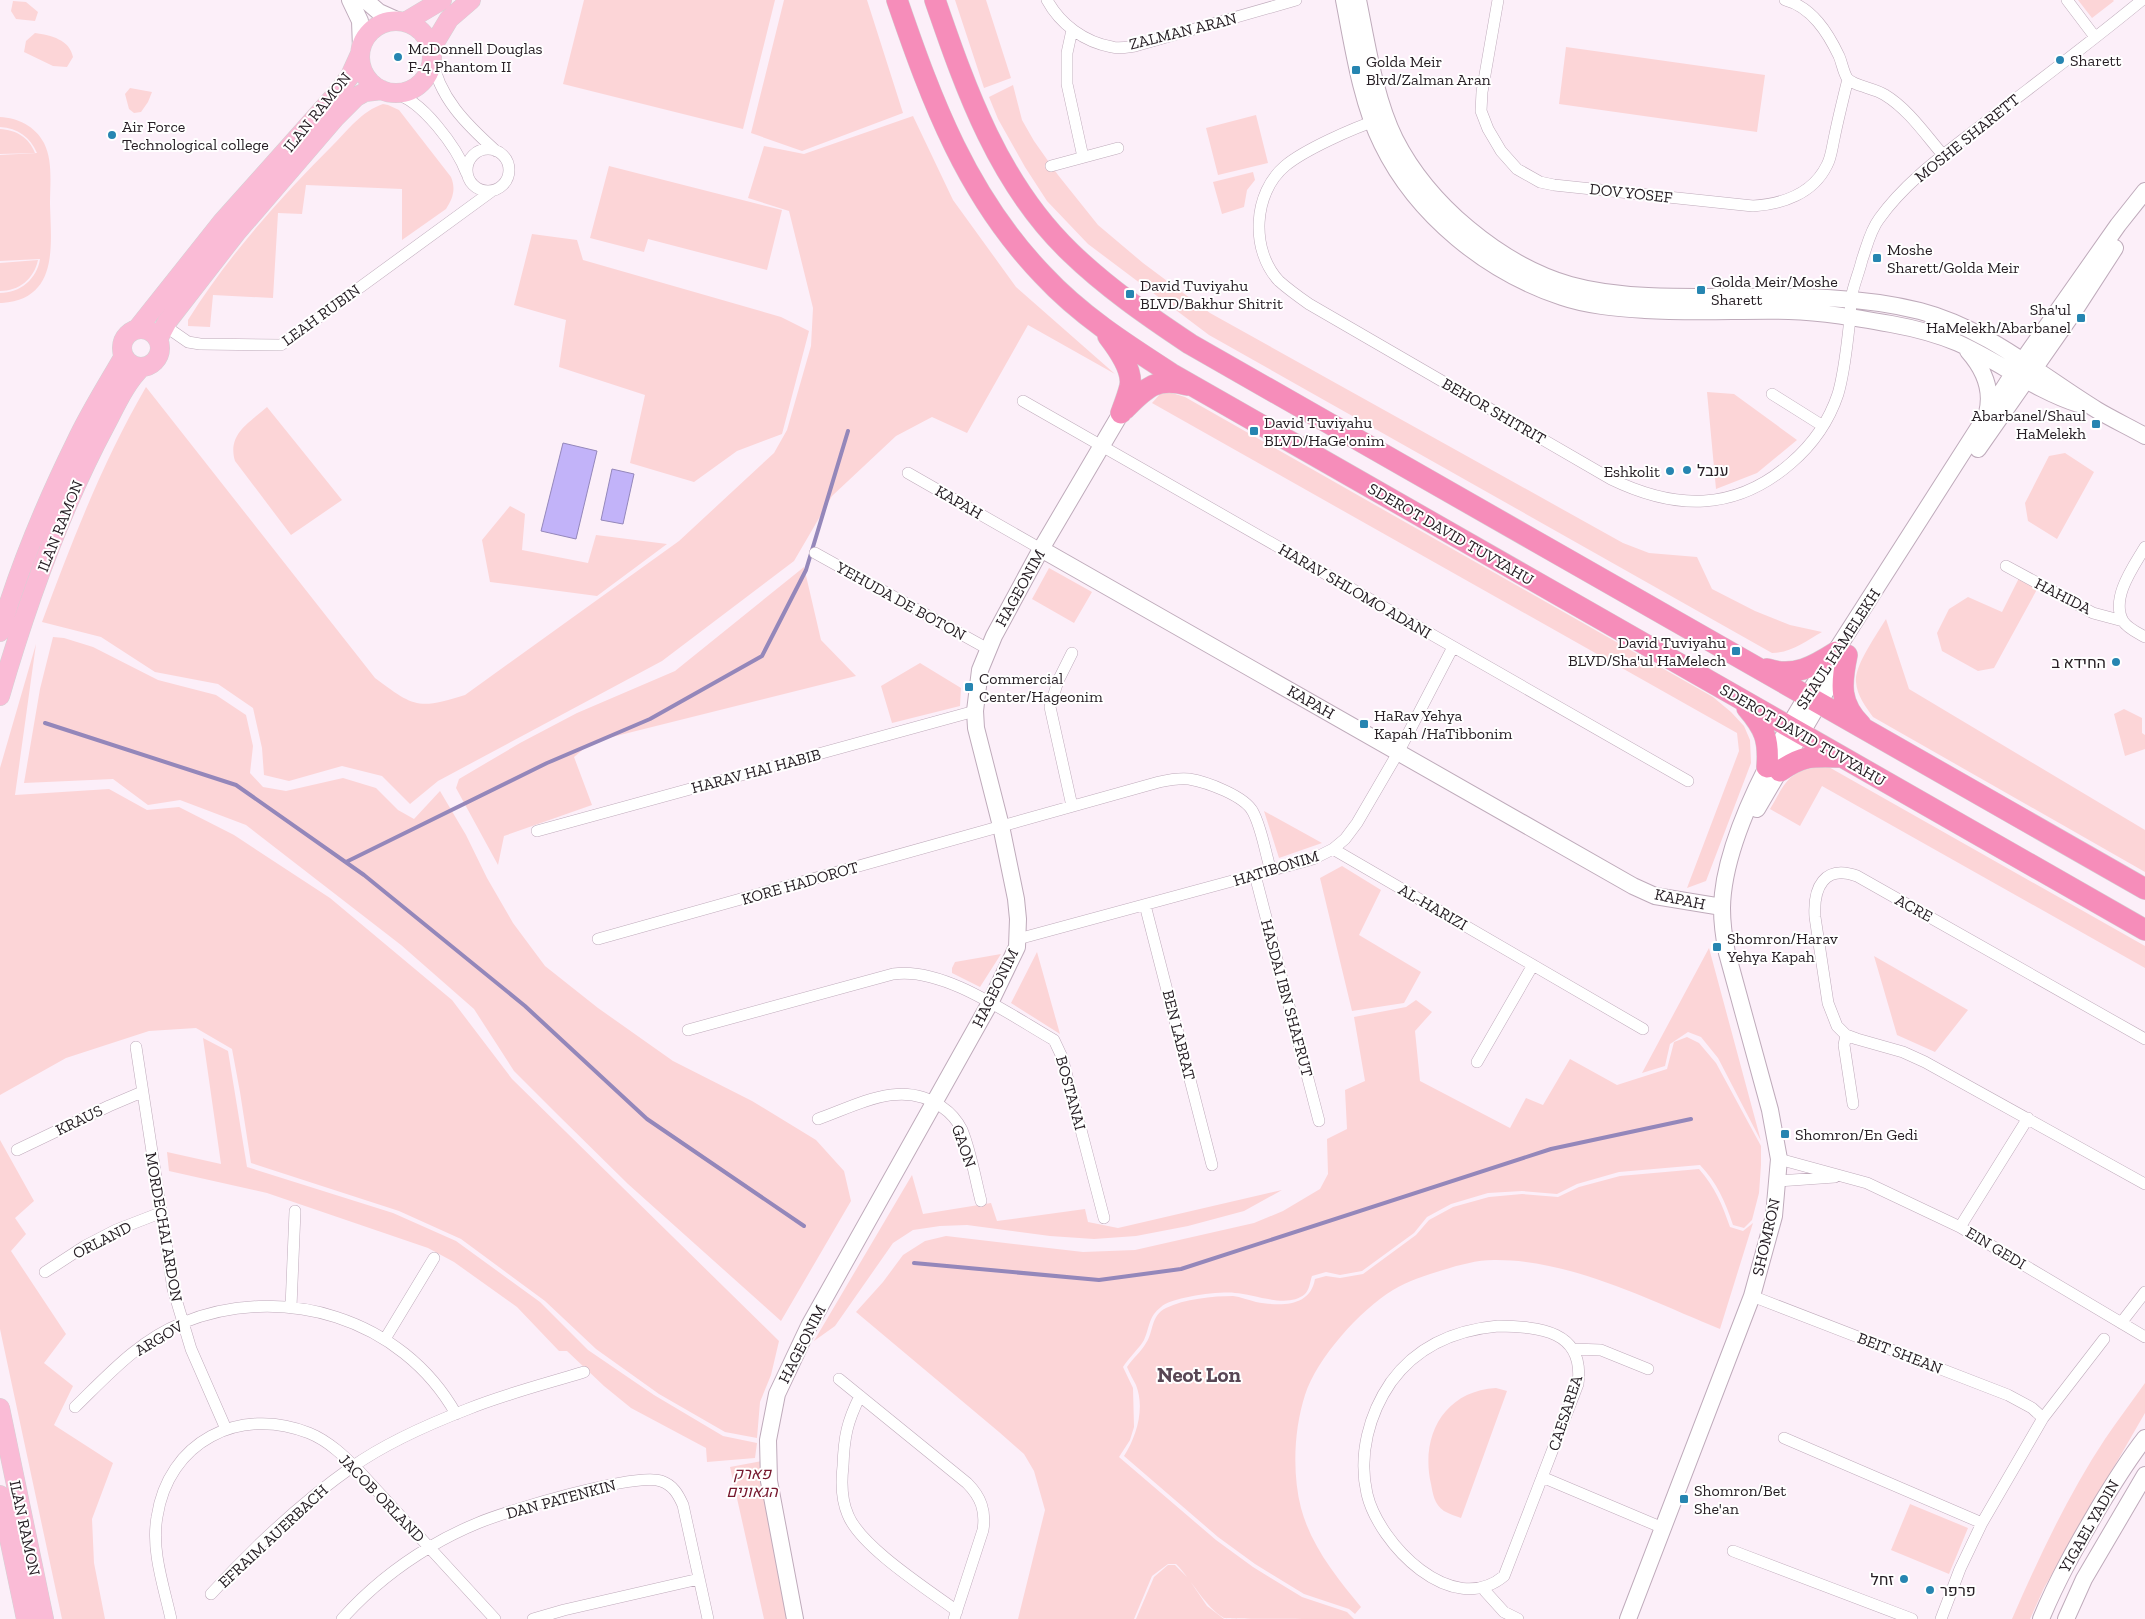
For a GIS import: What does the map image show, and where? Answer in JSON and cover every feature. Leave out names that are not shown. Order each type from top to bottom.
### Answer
[{"type":"highway","name":"SDEROT DAVID TUVYAHU","points":[[897,0],[943,126],[983,200],[1009,236],[1043,276],[1101,326],[1194,387],[2145,930]]},
{"type":"highway","points":[[935,0],[976,111],[1013,181],[1037,215],[1068,251],[1101,280],[1154,320],[1190,344],[2145,889]]},
{"type":"highway","points":[[1101,326],[1121,355],[1129,373],[1130,385],[1121,413]]},
{"type":"highway","points":[[1121,413],[1145,390],[1155,384],[1176,382],[1194,387]]},
{"type":"highway","points":[[1746,662],[1775,672],[1789,674],[1842,653],[1844,695],[1850,714],[1864,729]]},
{"type":"highway","points":[[1739,698],[1764,731],[1773,769],[1806,757],[1842,757]]},
{"type":"main road","points":[[442,0],[402,21],[383,23],[373,29],[366,38],[361,51],[361,65],[365,75],[372,84],[388,91],[409,90],[423,82],[429,73],[432,53],[449,19],[471,0]]},
{"type":"main road","points":[[402,21],[420,30],[427,38],[432,53]]},
{"type":"main road","name":"ILAN RAMON","points":[[137,329],[222,222],[339,91],[350,76],[361,51]]},
{"type":"main road","name":"ILAN RAMON","points":[[162,332],[236,233],[335,118],[356,97],[365,92],[388,91]]},
{"type":"main road","points":[[137,329],[162,332],[160,352],[154,362],[142,367],[131,364],[124,356],[124,339],[132,331],[137,329]]},
{"type":"main road","name":"ILAN RAMON","points":[[0,632],[12,594],[57,484],[76,442],[124,356]]},
{"type":"main road","name":"ILAN RAMON","points":[[0,696],[32,595],[73,492],[92,450],[133,377],[142,367]]},
{"type":"main road","name":"ILAN RAMON","points":[[0,1408],[44,1619]]},
{"type":"main road","name":"ILAN RAMON","points":[[0,1495],[26,1619]]},
{"type":"street","points":[[350,0],[360,21],[361,51]]},
{"type":"street","points":[[365,0],[379,12],[402,21]]},
{"type":"street","name":"ZALMAN ARAN","points":[[1047,0],[1052,9],[1072,30],[1091,41],[1113,48],[1135,46],[1296,0]]},
{"type":"street","points":[[1344,0],[1363,87],[1380,119],[1394,137],[1405,157],[1445,208],[1470,231],[1494,248],[1542,274],[1590,290],[1647,296],[1851,299],[1918,311],[1953,322],[2024,371]]},
{"type":"street","points":[[1358,0],[1376,83],[1381,143],[1393,164],[1412,192],[1434,218],[1461,242],[1482,257],[1536,287],[1563,298],[1588,304],[1646,310],[1791,311],[1850,317],[1936,335],[2024,371],[2145,436]]},
{"type":"street","name":"DOV YOSEF","points":[[1498,0],[1482,92],[1481,111],[1488,129],[1501,151],[1517,169],[1540,182],[1753,206],[1772,205],[1789,200],[1819,178],[1828,164],[1848,79]]},
{"type":"street","points":[[1786,0],[1794,2],[1803,8],[1821,24],[1839,57],[1848,79],[1885,95],[1909,115],[1943,155]]},
{"type":"street","points":[[2067,0],[2095,37]]},
{"type":"street","name":"MOSHE SHARETT","points":[[1850,317],[1851,299],[1870,234],[1878,220],[1901,192],[1943,155],[2142,0]]},
{"type":"street","points":[[1072,30],[1067,53],[1067,84],[1083,157]]},
{"type":"street","points":[[388,91],[404,96],[421,110],[454,149],[472,184],[480,189],[492,190],[504,184],[509,172],[506,160],[470,126],[448,99],[438,80],[432,53]]},
{"type":"street","name":"BEHOR SHITRIT","points":[[1380,119],[1300,155],[1283,167],[1270,183],[1263,199],[1259,232],[1262,251],[1278,280],[1309,304],[1611,479],[1666,499],[1699,502],[1720,500],[1739,495],[1774,477],[1805,451],[1823,426],[1837,395],[1850,317]]},
{"type":"street","points":[[1051,166],[1118,148]]},
{"type":"street","points":[[468,176],[468,165],[474,154],[483,150],[496,151]]},
{"type":"street","name":"LEAH RUBIN","points":[[459,213],[469,196],[468,176]]},
{"type":"street","name":"LEAH RUBIN","points":[[162,332],[188,342],[200,344],[282,346],[492,190]]},
{"type":"street","name":"SHAUL HAMELEKH","points":[[1842,653],[1962,472],[2024,371],[2118,225],[2145,191]]},
{"type":"street","name":"SHAUL HAMELEKH","points":[[1736,840],[1795,731],[1987,415],[2024,371],[2145,206]]},
{"type":"street","points":[[1963,345],[1982,370],[1989,394],[1987,415]]},
{"type":"street","points":[[1772,394],[1823,426]]},
{"type":"street","name":"HARAV SHLOMO ADANI","points":[[1023,401],[1688,781]]},
{"type":"street","name":"HAGEONIM","points":[[795,1619],[769,1481],[768,1440],[777,1394],[809,1326],[990,1003],[1010,963],[1018,939],[1016,899],[1001,826],[978,745],[975,710],[980,670],[988,649],[1041,549],[1121,413]]},
{"type":"street","name":"KAPAH","points":[[908,473],[1633,886],[1655,896],[1722,907]]},
{"type":"street","points":[[2123,621],[2119,608],[2121,595],[2145,547]]},
{"type":"street","name":"YEHUDA DE BOTON","points":[[815,554],[988,649]]},
{"type":"street","name":"HAHIDA","points":[[2006,566],[2093,613],[2123,621],[2132,630],[2145,637]]},
{"type":"street","name":"HATIBONIM","points":[[1018,939],[1313,859],[1333,849],[1345,839],[1357,823],[1399,751],[1453,647]]},
{"type":"street","points":[[1072,653],[1058,681],[1050,708],[1072,806]]},
{"type":"street","name":"HARAV HAI HABIB","points":[[537,831],[975,710]]},
{"type":"street","name":"KORE HADOROT","points":[[598,939],[1159,782],[1188,779],[1206,783],[1247,803],[1254,813],[1271,871]]},
{"type":"street","name":"SHOMRON","points":[[1628,1619],[1752,1296],[1774,1216],[1779,1159],[1770,1110],[1727,954],[1722,907],[1728,867],[1736,840]]},
{"type":"street","name":"AL-HARIZI","points":[[1333,849],[1643,1029]]},
{"type":"street","name":"ACRE","points":[[1846,1034],[1837,1026],[1828,1003],[1814,905],[1820,884],[1826,877],[1836,873],[1848,872],[2145,1039]]},
{"type":"street","name":"HASDAI IBN SHAFRUT","points":[[1255,875],[1319,1120]]},
{"type":"street","name":"BEN LABRAT","points":[[1145,905],[1212,1165]]},
{"type":"street","points":[[1477,1062],[1533,965]]},
{"type":"street","points":[[688,1030],[906,972],[935,977],[990,1003]]},
{"type":"street","name":"BOSTANAI","points":[[990,1003],[1054,1040],[1058,1045],[1104,1218]]},
{"type":"street","points":[[1853,1104],[1844,1045],[1846,1034],[1903,1052],[1925,1062],[2145,1184]]},
{"type":"street","name":"MORDECHAI ARDON","points":[[136,1047],[173,1289],[182,1322],[204,1380],[226,1429]]},
{"type":"street","name":"KRAUS","points":[[17,1150],[142,1092]]},
{"type":"street","name":"GAON","points":[[818,1119],[888,1094],[912,1093],[934,1102],[952,1114],[962,1131],[981,1201]]},
{"type":"street","points":[[1960,1227],[2028,1118]]},
{"type":"street","name":"EIN GEDI","points":[[1779,1159],[1867,1183],[1960,1227],[2144,1337]]},
{"type":"street","name":"EIN GEDI","points":[[1778,1181],[1844,1176]]},
{"type":"street","points":[[291,1306],[295,1211]]},
{"type":"street","name":"ORLAND","points":[[45,1272],[85,1246],[116,1230],[160,1213]]},
{"type":"street","points":[[384,1340],[434,1258]]},
{"type":"street","points":[[2121,1323],[2145,1292]]},
{"type":"street","name":"BEIT SHEAN","points":[[1752,1296],[2008,1395],[2032,1408],[2043,1418]]},
{"type":"street","name":"ARGOV","points":[[75,1407],[139,1348],[182,1322],[238,1309],[291,1306],[330,1314],[401,1350],[420,1368],[448,1401],[456,1414]]},
{"type":"street","points":[[1518,1619],[1504,1612],[1485,1591],[1468,1593],[1452,1591],[1422,1576],[1394,1548],[1380,1528],[1367,1493],[1364,1471],[1365,1449],[1376,1408],[1397,1374],[1431,1345],[1451,1335],[1476,1328],[1523,1327],[1557,1336],[1567,1341],[1574,1349],[1601,1350],[1648,1369]]},
{"type":"street","points":[[1941,1619],[1960,1568],[1982,1523],[2043,1418],[2104,1339]]},
{"type":"street","name":"CAESAREA","points":[[1485,1591],[1496,1585],[1504,1576],[1578,1384],[1579,1362],[1574,1349]]},
{"type":"street","name":"EFRAIM AUERBACH","points":[[210,1594],[283,1524],[330,1483],[354,1466],[406,1437],[456,1414],[498,1398],[584,1372]]},
{"type":"street","points":[[839,1379],[860,1396],[967,1483],[980,1501],[984,1517],[982,1530],[955,1615],[867,1542],[847,1514],[842,1491],[844,1438],[850,1417],[860,1396]]},
{"type":"street","name":"JACOB ORLAND","points":[[171,1619],[155,1534],[159,1504],[169,1478],[186,1454],[200,1443],[226,1429],[254,1423],[275,1424],[293,1428],[309,1433],[328,1443],[354,1466],[495,1619]]},
{"type":"street","points":[[2128,1460],[2145,1430]]},
{"type":"street","points":[[1784,1438],[1982,1523]]},
{"type":"street","name":"YIGAEL YADIN","points":[[2042,1619],[2064,1569],[2128,1460],[2145,1438]]},
{"type":"street","name":"YIGAEL YADIN","points":[[2066,1619],[2084,1579],[2145,1475]]},
{"type":"street","points":[[1542,1477],[1663,1528]]},
{"type":"street","name":"DAN PATENKIN","points":[[342,1619],[378,1585],[430,1548],[479,1522],[585,1491],[628,1481],[652,1479],[670,1484],[678,1493],[686,1518],[708,1619]]},
{"type":"street","points":[[1733,1551],[1912,1619]]},
{"type":"street","name":"HAGEONIM","points":[[782,1553],[790,1579],[807,1619]]},
{"type":"street","points":[[533,1619],[699,1579]]},
{"type":"green space","points":[[584,0],[775,0],[743,129],[563,84]]},
{"type":"green space","points":[[784,0],[867,0],[903,113],[802,151],[751,133]]},
{"type":"green space","points":[[955,0],[986,0],[1011,78],[984,88]]},
{"type":"green space","points":[[2078,0],[2113,0],[2114,1],[2092,18]]},
{"type":"green space","points":[[13,1],[26,2],[38,12],[35,21],[16,19],[11,11]]},
{"type":"green space","points":[[35,33],[59,39],[68,46],[73,57],[67,67],[53,66],[24,52],[26,41]]},
{"type":"green space","points":[[1566,47],[1765,75],[1757,132],[1559,104]]},
{"type":"green space","points":[[1013,85],[1022,120],[1034,141],[1058,175],[1098,225],[1143,263],[1210,313],[1623,543],[1649,553],[1697,557],[1712,589],[1755,611],[1790,625],[1822,632],[1792,649],[1772,653],[1209,335],[1088,244],[1047,201],[998,119],[989,97]]},
{"type":"green space","points":[[130,88],[152,92],[141,112],[134,113],[129,109],[125,94]]},
{"type":"green space","points":[[383,104],[399,110],[451,177],[453,193],[446,209],[402,240],[402,189],[306,185],[302,214],[278,213],[273,298],[213,295],[210,327],[188,326],[188,320],[220,273],[274,207],[356,122],[368,111]]},
{"type":"green space","points":[[1256,115],[1268,163],[1218,175],[1206,128]]},
{"type":"green space","points":[[913,116],[953,200],[1016,287],[1115,374],[1028,325],[967,433],[932,417],[896,436],[832,496],[794,561],[662,661],[438,781],[410,804],[382,776],[342,766],[289,781],[264,775],[262,748],[253,708],[218,684],[155,672],[101,637],[42,622],[102,473],[146,387],[375,678],[399,695],[417,703],[437,703],[465,695],[679,541],[774,453],[787,430],[811,346],[813,308],[789,211],[748,198],[764,146],[804,154]]},
{"type":"green space","points":[[0,117],[19,121],[31,128],[40,137],[47,150],[50,165],[51,236],[48,267],[42,281],[34,292],[20,299],[2,303],[0,303],[0,293],[21,288],[26,284],[35,273],[40,259],[0,261],[0,155],[37,153],[31,142],[23,134],[12,129],[0,127]]},
{"type":"green space","points":[[0,129],[21,135],[35,153],[0,154]]},
{"type":"green space","points":[[609,166],[782,210],[767,270],[648,239],[644,252],[590,238]]},
{"type":"green space","points":[[1253,172],[1255,180],[1247,190],[1244,207],[1222,214],[1213,182]]},
{"type":"green space","points":[[532,234],[577,240],[583,260],[781,317],[809,331],[782,434],[737,451],[694,482],[630,463],[645,395],[559,367],[566,320],[514,305]]},
{"type":"green space","points":[[38,260],[33,273],[25,283],[13,289],[0,291],[0,263]]},
{"type":"green space","points":[[1707,392],[1734,394],[1797,440],[1757,473],[1716,489]]},
{"type":"green space","points":[[1161,393],[1172,393],[1185,397],[1713,697],[1731,712],[1744,726],[1750,740],[1751,763],[1706,881],[1687,888],[1739,751],[1737,733],[1152,403]]},
{"type":"green space","points":[[267,407],[342,500],[291,535],[235,461],[233,452],[234,443],[241,430]]},
{"type":"green space","points":[[2065,453],[2094,472],[2057,539],[2028,521],[2025,503],[2049,456]]},
{"type":"green space","points":[[510,506],[525,514],[522,550],[588,563],[596,535],[667,544],[597,596],[490,582],[482,540]]},
{"type":"green space","points":[[804,567],[821,640],[856,676],[592,742],[574,757],[592,805],[504,836],[498,865],[456,788],[459,779],[520,743],[577,713],[675,671]]},
{"type":"green space","points":[[1049,568],[1092,592],[1074,623],[1032,599]]},
{"type":"green space","points":[[2021,574],[2040,584],[1994,668],[1978,671],[1942,651],[1937,633],[1949,609],[1968,597],[2002,612]]},
{"type":"green space","points":[[1886,619],[1909,689],[2145,830],[2145,872],[1873,717],[1858,692],[1856,675],[1867,650]]},
{"type":"green space","points":[[53,637],[64,638],[93,647],[158,680],[216,695],[246,715],[253,746],[250,773],[263,787],[286,791],[343,778],[376,788],[398,810],[414,819],[440,791],[513,923],[545,966],[598,1008],[673,1061],[752,1101],[816,1140],[844,1171],[851,1201],[781,1321],[628,1184],[514,1071],[474,1009],[401,945],[246,825],[180,800],[148,805],[113,779],[24,783],[40,689]]},
{"type":"green space","points":[[36,644],[15,795],[109,789],[147,810],[179,807],[234,835],[330,898],[452,1000],[512,1079],[779,1341],[771,1375],[760,1402],[757,1438],[725,1432],[659,1394],[596,1349],[545,1301],[461,1239],[399,1211],[251,1163],[232,1049],[196,1028],[149,1031],[66,1058],[0,1095],[0,768]]},
{"type":"green space","points":[[920,663],[961,688],[960,706],[892,723],[881,686]]},
{"type":"green space","points":[[2124,709],[2142,718],[2142,733],[2145,735],[2145,749],[2125,756],[2114,714]]},
{"type":"green space","points":[[1827,766],[2145,946],[2145,968],[1822,786],[1800,826],[1770,809],[1791,777],[1805,770]]},
{"type":"green space","points":[[1264,811],[1322,843],[1279,858]]},
{"type":"green space","points":[[1342,866],[1381,890],[1359,935],[1421,972],[1404,1003],[1352,1011],[1320,878]]},
{"type":"green space","points":[[1709,948],[1761,1141],[1718,1058],[1701,1037],[1688,1032],[1670,1044],[1665,1066],[1642,1073]]},
{"type":"green space","points":[[1037,952],[1060,1034],[1011,1003]]},
{"type":"green space","points":[[1001,954],[980,987],[952,973],[955,962]]},
{"type":"green space","points":[[1874,956],[1968,1010],[1935,1052],[1897,1035]]},
{"type":"green space","points":[[1416,1000],[1432,1012],[1415,1031],[1420,1081],[1510,1128],[1526,1098],[1543,1105],[1570,1059],[1617,1085],[1667,1069],[1674,1042],[1687,1037],[1699,1043],[1716,1063],[1761,1146],[1759,1193],[1752,1220],[1744,1228],[1733,1225],[1720,1193],[1700,1165],[1619,1172],[1577,1184],[1557,1194],[1522,1191],[1488,1193],[1451,1204],[1427,1217],[1414,1233],[1362,1271],[1340,1275],[1326,1272],[1312,1276],[1307,1292],[1298,1298],[1280,1301],[1243,1294],[1219,1293],[1196,1295],[1167,1303],[1154,1315],[1144,1340],[1123,1367],[1133,1388],[1134,1427],[1130,1440],[1119,1457],[1216,1540],[1253,1567],[1302,1597],[1347,1612],[1354,1619],[1224,1618],[1211,1607],[1176,1564],[1168,1564],[1152,1576],[1134,1619],[1018,1619],[1045,1510],[1034,1471],[1024,1454],[856,1312],[883,1282],[903,1255],[925,1241],[946,1236],[1083,1252],[1135,1250],[1254,1223],[1283,1211],[1320,1189],[1328,1174],[1327,1139],[1347,1129],[1345,1090],[1365,1081],[1354,1017],[1406,1007]]},
{"type":"green space","points":[[203,1038],[228,1051],[247,1167],[393,1213],[456,1241],[540,1302],[588,1350],[654,1395],[723,1436],[757,1443],[755,1458],[707,1462],[706,1448],[631,1408],[604,1386],[567,1351],[559,1351],[517,1307],[454,1262],[428,1248],[267,1193],[169,1171],[167,1152],[221,1164]]},
{"type":"green space","points":[[0,1140],[34,1201],[15,1218],[26,1234],[11,1251],[66,1334],[44,1363],[73,1386],[54,1425],[113,1463],[92,1519],[94,1563],[105,1619],[62,1619],[0,1329]]},
{"type":"green space","points":[[1699,1169],[1718,1196],[1730,1227],[1743,1231],[1753,1223],[1720,1329],[1581,1274],[1552,1266],[1488,1260],[1468,1263],[1437,1272],[1411,1281],[1393,1290],[1354,1322],[1329,1351],[1311,1381],[1301,1408],[1295,1451],[1296,1480],[1305,1522],[1326,1561],[1361,1607],[1355,1614],[1349,1609],[1304,1594],[1255,1564],[1218,1537],[1124,1456],[1133,1440],[1140,1412],[1139,1394],[1127,1367],[1146,1343],[1157,1315],[1166,1308],[1190,1300],[1225,1296],[1236,1296],[1256,1302],[1274,1304],[1292,1303],[1307,1295],[1315,1279],[1326,1276],[1340,1278],[1363,1274],[1416,1235],[1429,1220],[1453,1207],[1489,1197],[1522,1194],[1558,1197],[1579,1187],[1620,1176]]},
{"type":"green space","points":[[912,1175],[923,1214],[991,1203],[997,1221],[1085,1209],[1088,1222],[1118,1228],[1282,1190],[1244,1211],[1188,1226],[1136,1236],[1094,1239],[1050,1236],[967,1225],[913,1230],[893,1243],[835,1326],[814,1341]]},
{"type":"green space","points":[[2145,1383],[2145,1413],[2044,1588],[2030,1619],[2012,1619],[2066,1504],[2091,1460]]},
{"type":"green space","points":[[1496,1388],[1507,1391],[1461,1518],[1444,1511],[1434,1499],[1429,1466],[1429,1449],[1433,1433],[1440,1419],[1450,1407],[1462,1398],[1478,1391]]},
{"type":"green space","name":"פארק הגאונים","points":[[762,1461],[795,1619],[764,1619],[730,1467]]},
{"type":"green space","points":[[1910,1504],[1968,1528],[1949,1574],[1891,1550]]},
{"type":"green space","points":[[1168,1565],[1175,1565],[1188,1578],[1207,1606],[1224,1619],[1136,1619],[1154,1577]]},
{"type":"shaded area","points":[[563,443],[597,451],[576,539],[541,531]]},
{"type":"shaded area","points":[[612,469],[634,474],[623,524],[601,520]]},
{"type":"waterway","points":[[346,862],[547,763],[650,719],[762,656],[806,570],[848,431]]},
{"type":"waterway","points":[[45,723],[236,785],[364,875],[525,1006],[647,1119],[804,1226]]},
{"type":"waterway","points":[[914,1263],[1099,1280],[1181,1269],[1551,1149],[1691,1119]]},
{"type":"place","name":"McDonnell Douglas F-4 Phantom II","points":[[398,57]]},
{"type":"place","name":"Sharett","points":[[2060,60]]},
{"type":"place","name":"Golda Meir Blvd/Zalman Aran","points":[[1356,70]]},
{"type":"place","name":"Air Force Technological college","points":[[112,135]]},
{"type":"place","name":"Moshe Sharett/Golda Meir","points":[[1877,258]]},
{"type":"place","name":"Golda Meir/Moshe Sharett","points":[[1701,290]]},
{"type":"place","name":"David Tuviyahu BLVD/Bakhur Shitrit","points":[[1130,294]]},
{"type":"place","name":"Sha'ul HaMelekh/Abarbanel","points":[[2081,318]]},
{"type":"place","name":"Abarbanel/Shaul HaMelekh","points":[[2096,424]]},
{"type":"place","name":"David Tuviyahu BLVD/HaGe'onim","points":[[1254,431]]},
{"type":"place","name":"ענבל","points":[[1687,470]]},
{"type":"place","name":"Eshkolit","points":[[1670,471]]},
{"type":"place","name":"David Tuviyahu BLVD/Sha'ul HaMelech","points":[[1736,651]]},
{"type":"place","name":"החידא ב","points":[[2116,662]]},
{"type":"place","name":"Commercial Center/Hageonim","points":[[969,687]]},
{"type":"place","name":"HaRav Yehya Kapah /HaTibbonim","points":[[1364,724]]},
{"type":"place","name":"Shomron/Harav Yehya Kapah","points":[[1717,947]]},
{"type":"place","name":"Shomron/En Gedi","points":[[1785,1134]]},
{"type":"place","name":"Shomron/Bet She'an","points":[[1684,1499]]},
{"type":"place","name":"זחל","points":[[1904,1579]]},
{"type":"place","name":"פרפר","points":[[1930,1590]]},
{"type":"district","name":"Neot Lon","points":[[1199,1374]]}]
